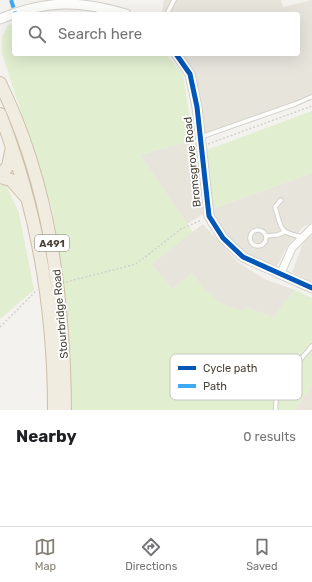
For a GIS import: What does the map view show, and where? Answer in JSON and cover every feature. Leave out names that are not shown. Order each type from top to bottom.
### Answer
[{"type":"highway","name":"Stourbridge Road","points":[[0,83],[29,154],[42,196],[51,240],[61,306],[65,410]]},
{"type":"highway","name":"Stourbridge Road","points":[[0,114],[12,145],[29,200],[46,287],[51,329],[54,410]]},
{"type":"highway","points":[[12,145],[8,166],[0,176],[11,180],[29,200]]},
{"type":"street","points":[[17,12],[31,6],[66,0],[85,2],[119,12]]},
{"type":"street","points":[[0,19],[12,14]]},
{"type":"street","name":"Bromsgrove Road","points":[[177,56],[190,74],[197,106],[207,212],[209,216],[223,238],[243,257],[280,275],[312,288]]},
{"type":"street","points":[[280,275],[292,248],[312,228]]},
{"type":"lane","points":[[168,12],[174,0]]},
{"type":"lane","points":[[200,142],[310,97]]},
{"type":"lane","points":[[281,200],[275,207],[285,232]]},
{"type":"lane","points":[[256,230],[264,231],[266,236],[266,242],[262,246],[254,245],[250,241],[250,235],[256,230]]},
{"type":"lane","points":[[266,236],[277,235],[285,232],[303,238]]},
{"type":"lane","points":[[302,359],[312,346]]},
{"type":"lane","points":[[276,410],[275,404],[277,400]]},
{"type":"path","points":[[200,142],[312,106]]},
{"type":"path","points":[[65,282],[136,264],[181,229],[199,222],[209,216]]},
{"type":"path","points":[[0,327],[35,291],[46,287]]},
{"type":"shaded area","points":[[164,0],[281,0],[283,7],[312,0],[312,100],[206,138],[199,91],[185,56],[300,56],[300,12],[162,12]]},
{"type":"shaded area","points":[[193,140],[203,214],[187,224],[140,155]]},
{"type":"shaded area","points":[[312,173],[312,223],[303,227],[288,245],[276,268],[254,258],[233,242],[218,223],[212,209]]},
{"type":"shaded area","points":[[203,224],[238,262],[264,279],[295,290],[273,318],[247,307],[242,311],[223,305],[208,295],[192,273],[172,289],[151,264]]},
{"type":"shaded area","points":[[312,235],[312,282],[292,272],[302,246],[308,237]]},
{"type":"shaded area","points":[[312,385],[312,410],[295,410]]},
{"type":"green space","points":[[12,24],[12,56],[168,56],[183,74],[193,140],[140,155],[193,232],[151,264],[172,289],[192,273],[208,293],[218,301],[242,311],[247,307],[273,318],[295,290],[312,298],[312,385],[302,400],[302,354],[170,354],[170,400],[302,400],[295,410],[72,410],[64,288],[52,209],[2,53],[2,37],[8,25]]},
{"type":"green space","points":[[312,111],[312,173],[212,209],[207,150]]},
{"type":"green space","points":[[5,183],[19,213],[34,290],[0,319],[0,186]]},
{"type":"marked path","points":[[11,0],[15,12]]},
{"type":"cycle path","points":[[177,56],[190,74],[197,107],[209,216],[223,238],[243,257],[312,288]]}]
